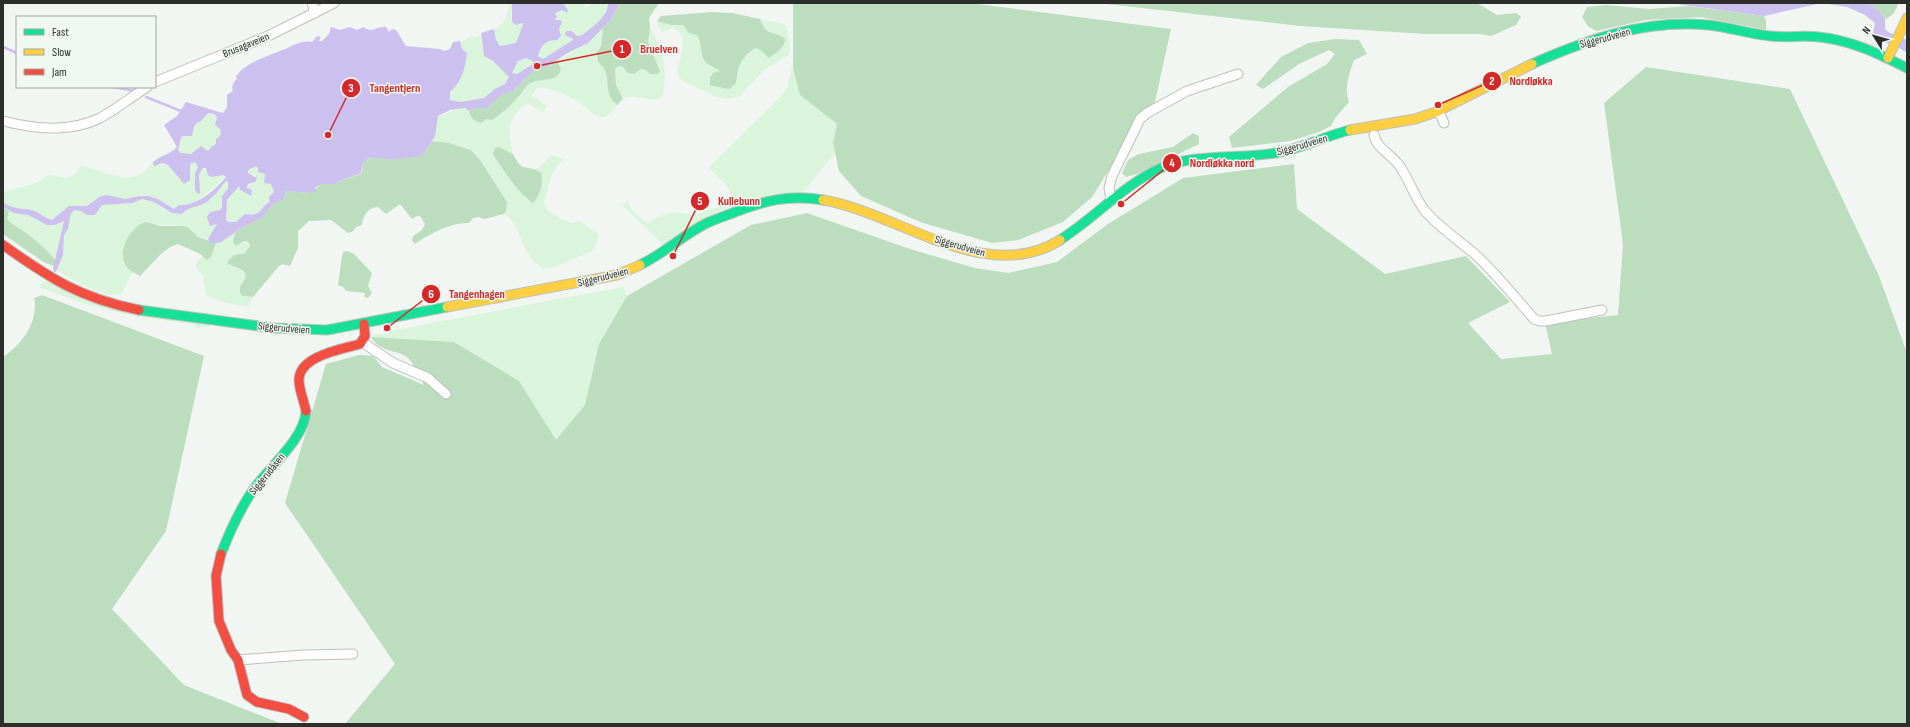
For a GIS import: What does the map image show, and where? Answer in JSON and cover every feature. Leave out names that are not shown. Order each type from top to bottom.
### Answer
[{"type":"main road","points":[[1888,58],[1907,18]]},
{"type":"main road","name":"Siggerudveien","points":[[3,245],[42,273],[69,288],[101,301],[132,308],[295,330],[327,330],[617,275],[649,262],[705,224],[762,203],[785,197],[805,197],[829,201],[979,253],[1003,255],[1027,253],[1054,244],[1070,234],[1147,176],[1181,162],[1289,150],[1357,129],[1412,119],[1438,112],[1458,104],[1512,74],[1573,46],[1610,35],[1658,26],[1698,24],[1776,37],[1823,37],[1852,43],[1888,58],[1907,68]]},
{"type":"main road","points":[[362,342],[365,336],[364,324]]},
{"type":"main road","name":"Siggerudåsen","points":[[304,717],[289,709],[251,700],[247,696],[238,660],[231,650],[219,621],[216,596],[216,576],[225,544],[245,503],[256,486],[281,457],[305,422],[306,411],[299,379],[303,367],[319,356],[362,342]]},
{"type":"street","points":[[312,3],[314,13]]},
{"type":"street","name":"Brusagaveien","points":[[157,79],[268,36],[334,3]]},
{"type":"street","points":[[1112,201],[1109,188],[1112,176],[1140,119],[1147,113],[1187,91],[1238,74]]},
{"type":"street","points":[[3,121],[32,128],[62,128],[78,125],[99,118],[145,88]]},
{"type":"street","points":[[1438,112],[1444,123]]},
{"type":"street","points":[[1374,135],[1379,145],[1394,158],[1402,169],[1416,198],[1426,212],[1492,270],[1534,319],[1546,321],[1602,310]]},
{"type":"street","points":[[362,342],[392,363],[428,378],[446,394]]},
{"type":"street","points":[[238,660],[304,655],[353,654]]},
{"type":"green space","points":[[510,3],[512,3],[511,18],[515,25],[523,24],[516,43],[500,46],[496,40],[494,29],[504,22]]},
{"type":"green space","points":[[563,3],[576,3],[574,5],[580,3],[588,7],[592,3],[608,3],[609,5],[604,14],[592,28],[582,35],[578,36],[575,33],[566,36],[572,38],[573,40],[543,59],[538,56],[542,46],[550,41],[557,40],[561,33],[559,29],[561,23],[560,20],[553,19],[557,17],[555,13],[562,10],[565,12]]},
{"type":"green space","points":[[620,3],[659,3],[649,18],[650,27],[648,42],[660,71],[658,74],[650,74],[646,70],[641,69],[634,74],[628,73],[623,67],[618,66],[615,69],[616,85],[623,99],[617,105],[609,94],[606,72],[598,62],[597,53],[601,46],[603,28],[610,21]]},
{"type":"green space","points":[[793,3],[970,3],[1171,29],[1154,106],[1112,165],[1092,197],[1063,222],[1018,240],[992,243],[920,222],[861,196],[839,171],[833,143],[837,124],[800,95],[793,68]]},
{"type":"green space","points":[[1098,3],[1477,3],[1497,15],[1516,13],[1521,17],[1516,25],[1491,36],[1480,34],[1426,34],[1300,26]]},
{"type":"green space","points":[[1869,3],[1898,3],[1894,13],[1885,19],[1880,12]]},
{"type":"green space","points":[[1607,5],[1649,9],[1688,6],[1764,16],[1766,20],[1766,30],[1700,17],[1646,20],[1596,31],[1588,26],[1582,17],[1587,7]]},
{"type":"green space","points":[[712,12],[732,13],[760,19],[764,28],[785,38],[784,44],[778,52],[769,58],[760,50],[755,48],[750,52],[741,63],[736,83],[729,89],[710,85],[710,78],[713,73],[720,71],[707,64],[702,57],[700,42],[697,35],[689,33],[683,25],[671,25],[657,21],[661,16]]},
{"type":"green space","points":[[760,19],[787,26],[790,51],[789,55],[765,69],[740,96],[727,99],[716,97],[680,79],[678,66],[683,45],[680,33],[674,28],[662,32],[657,24],[657,21],[671,25],[683,25],[697,35],[701,41],[702,58],[706,64],[720,71],[723,87],[729,89],[737,75],[739,62],[755,48],[760,50],[766,56],[780,35],[767,30],[763,26]]},
{"type":"green space","points":[[650,27],[663,56],[665,78],[663,94],[657,99],[627,97],[623,99],[616,85],[615,69],[618,65],[634,74],[641,69],[659,68],[648,42]]},
{"type":"green space","points":[[603,28],[598,53],[598,62],[606,72],[608,89],[612,100],[617,105],[606,116],[600,117],[593,114],[586,107],[562,94],[549,89],[537,88],[532,95],[547,106],[543,113],[530,105],[525,104],[514,116],[510,127],[510,139],[513,154],[499,147],[516,185],[527,199],[541,173],[534,169],[540,167],[551,155],[563,159],[552,174],[544,202],[547,210],[561,219],[571,223],[580,221],[599,234],[592,251],[553,268],[543,268],[536,264],[530,257],[514,224],[504,214],[506,211],[507,202],[480,160],[471,150],[449,143],[432,141],[435,134],[437,117],[452,111],[466,109],[469,111],[470,116],[486,119],[522,93],[530,83],[552,79],[560,65],[557,61],[582,47]]},
{"type":"green space","points":[[480,35],[484,56],[493,61],[509,77],[509,80],[484,98],[461,102],[450,100],[450,92],[458,84],[465,63],[466,52],[462,49],[461,42],[471,36],[476,37]]},
{"type":"green space","points":[[1335,39],[1359,40],[1367,54],[1354,60],[1347,86],[1349,102],[1336,117],[1331,126],[1319,132],[1290,141],[1232,148],[1229,137],[1288,87],[1327,64],[1335,54],[1329,50],[1299,64],[1263,89],[1256,85],[1281,57],[1308,43]]},
{"type":"green space","points":[[526,58],[533,61],[533,64],[517,74],[512,73],[518,61]]},
{"type":"green space","points":[[557,61],[561,69],[556,76],[550,79],[533,82],[528,85],[511,105],[492,120],[486,119],[481,123],[471,117],[469,111],[474,108],[487,108],[501,95],[513,91],[534,70],[547,67]]},
{"type":"green space","points":[[1646,67],[1790,89],[1879,276],[1907,353],[1907,724],[345,724],[395,664],[285,503],[326,364],[359,355],[373,356],[382,367],[424,385],[408,358],[399,353],[384,349],[371,337],[454,342],[519,381],[556,440],[585,405],[599,344],[627,296],[751,225],[807,213],[910,249],[975,268],[1008,273],[1057,262],[1108,224],[1183,178],[1294,164],[1297,209],[1385,274],[1466,256],[1510,302],[1468,323],[1501,359],[1552,354],[1545,323],[1618,315],[1623,244],[1604,103]]},
{"type":"green space","points":[[793,68],[800,95],[837,124],[833,143],[835,153],[804,191],[758,199],[724,209],[694,225],[664,246],[622,205],[628,201],[631,209],[648,224],[654,218],[670,213],[675,212],[694,215],[729,203],[731,198],[728,188],[709,167],[782,95],[787,87],[790,73]]},
{"type":"green space","points":[[207,113],[214,114],[217,118],[215,125],[221,130],[220,136],[216,139],[216,144],[208,151],[205,148],[191,154],[184,154],[178,150],[181,138],[183,136],[192,136],[194,126],[200,122]]},
{"type":"green space","points":[[1193,133],[1199,136],[1199,144],[1137,174],[1126,177],[1122,173],[1128,160],[1139,154],[1173,147]]},
{"type":"green space","points":[[432,141],[449,143],[471,150],[480,160],[507,202],[506,211],[504,214],[484,219],[478,217],[473,218],[469,223],[455,224],[427,236],[415,244],[412,240],[413,236],[422,230],[425,224],[420,216],[412,219],[400,204],[386,214],[378,207],[374,207],[365,215],[362,225],[356,227],[352,232],[348,233],[331,220],[309,221],[298,231],[298,248],[290,266],[283,264],[279,266],[253,297],[243,296],[240,293],[240,287],[246,277],[244,271],[227,263],[230,258],[239,254],[244,254],[250,246],[248,242],[244,241],[236,246],[233,242],[235,233],[243,227],[262,218],[273,204],[285,197],[286,191],[311,193],[321,184],[335,184],[360,174],[362,172],[363,163],[365,160],[377,157],[394,160],[398,158],[423,155]]},
{"type":"green space","points":[[499,147],[513,154],[518,163],[523,167],[534,169],[541,173],[541,189],[538,197],[533,203],[516,187],[493,154],[495,148]]},
{"type":"green space","points":[[153,162],[153,164],[169,166],[179,180],[190,180],[190,164],[195,162],[198,167],[195,174],[197,192],[199,189],[200,172],[203,168],[226,177],[196,202],[174,209],[158,199],[144,195],[125,199],[112,196],[97,199],[87,206],[74,206],[67,208],[52,220],[34,211],[13,208],[3,202],[3,192],[36,183],[49,175],[68,178],[76,173],[81,165],[118,176],[132,177],[141,174]]},
{"type":"green space","points":[[256,166],[262,174],[265,174],[264,182],[271,184],[274,192],[266,205],[260,211],[245,214],[236,222],[228,222],[226,220],[227,200],[238,187],[248,195],[248,184],[253,183],[256,176],[248,173],[248,170]]},
{"type":"green space","points":[[228,181],[229,185],[222,197],[222,205],[220,210],[210,212],[215,224],[217,224],[208,239],[198,237],[189,228],[175,225],[155,225],[124,263],[133,272],[121,294],[107,294],[97,291],[78,283],[56,270],[63,255],[64,235],[69,227],[71,213],[76,209],[87,215],[95,215],[102,205],[133,203],[142,199],[154,202],[165,210],[184,211],[211,199],[225,182]]},
{"type":"green space","points":[[3,207],[9,211],[7,219],[44,248],[56,261],[54,266],[45,263],[3,234]]},
{"type":"green space","points":[[9,211],[28,215],[38,221],[64,220],[56,261],[30,236],[10,223],[7,219]]},
{"type":"green space","points":[[146,222],[160,226],[183,226],[189,228],[198,237],[216,243],[211,257],[207,260],[200,254],[178,244],[170,247],[161,254],[140,276],[135,274],[128,269],[124,262],[123,250],[132,232],[141,224]]},
{"type":"green space","points":[[235,233],[233,242],[236,246],[244,241],[250,246],[244,254],[237,254],[234,268],[244,271],[246,277],[240,287],[243,296],[253,297],[248,307],[227,303],[206,296],[203,275],[196,268],[197,261],[203,257],[207,260],[215,248],[216,243]]},
{"type":"green space","points":[[347,251],[354,254],[372,273],[368,286],[372,293],[368,298],[364,297],[365,293],[346,291],[343,287],[338,285],[343,252]]},
{"type":"green space","points":[[45,281],[210,324],[210,327],[124,314],[86,304],[41,288],[40,285]]},
{"type":"green space","points":[[623,287],[627,296],[599,344],[585,405],[556,441],[519,381],[454,342],[371,337],[376,334],[389,334],[389,331]]},
{"type":"green space","points":[[42,295],[204,356],[166,531],[112,609],[184,685],[282,724],[3,724],[3,357],[17,346],[28,332],[34,315],[34,298]]},
{"type":"shaded area","points":[[512,3],[563,3],[568,10],[567,13],[562,10],[555,13],[557,17],[554,20],[560,20],[562,22],[559,29],[561,36],[557,40],[547,42],[542,46],[538,56],[543,59],[573,40],[572,38],[566,36],[565,33],[567,31],[571,31],[578,36],[582,35],[603,17],[608,8],[608,3],[620,3],[610,21],[588,43],[566,54],[547,67],[534,70],[513,91],[501,95],[487,108],[475,108],[469,111],[465,108],[450,110],[438,116],[435,136],[423,155],[401,159],[398,158],[395,160],[378,158],[369,159],[363,163],[361,173],[335,184],[321,184],[316,187],[314,192],[311,193],[286,191],[284,199],[273,204],[262,218],[243,227],[221,242],[209,242],[208,239],[217,224],[210,226],[207,217],[210,212],[220,210],[222,207],[222,196],[228,188],[228,181],[225,182],[216,194],[208,201],[192,207],[182,214],[172,213],[154,202],[142,199],[133,203],[102,205],[95,215],[87,215],[81,211],[75,210],[71,213],[68,229],[64,235],[63,255],[56,272],[54,272],[53,269],[64,221],[54,225],[47,225],[28,215],[14,213],[3,207],[3,202],[13,207],[34,211],[52,220],[69,206],[87,206],[101,196],[107,195],[125,199],[148,196],[158,199],[174,209],[179,205],[185,205],[199,200],[217,187],[226,177],[223,175],[211,177],[208,175],[206,168],[203,168],[199,174],[200,193],[198,194],[195,190],[195,174],[198,167],[195,162],[190,164],[190,180],[184,184],[168,165],[162,163],[154,166],[153,162],[177,147],[164,125],[177,116],[186,102],[223,113],[227,107],[227,95],[233,91],[232,86],[237,79],[236,76],[246,66],[298,43],[312,42],[317,36],[321,37],[319,41],[322,41],[329,34],[331,27],[340,30],[350,27],[357,30],[363,27],[372,30],[386,27],[389,32],[392,29],[396,30],[406,46],[440,49],[444,51],[450,49],[453,42],[460,41],[462,49],[467,53],[466,59],[460,79],[450,92],[450,100],[461,102],[484,98],[495,89],[505,84],[509,77],[493,61],[484,56],[481,33],[494,29],[496,40],[500,46],[516,43],[523,24],[516,25],[512,22]],"holes":[[[526,58],[533,61],[533,64],[517,74],[512,73],[518,61]],[[208,113],[214,114],[217,117],[215,125],[221,130],[220,136],[216,139],[216,144],[208,151],[201,146],[191,154],[181,153],[178,150],[181,138],[183,136],[192,136],[194,126]],[[256,166],[258,168],[258,172],[265,174],[264,183],[271,184],[274,192],[269,197],[269,202],[259,212],[254,214],[245,214],[236,222],[228,222],[226,220],[227,200],[239,186],[240,190],[251,196],[252,190],[247,188],[248,184],[255,182],[257,178],[248,173],[248,170]]]},
{"type":"shaded area","points":[[1669,3],[1822,3],[1764,16]]},
{"type":"shaded area","points":[[1822,3],[1869,3],[1880,12],[1885,19],[1885,28],[1888,32],[1907,40],[1907,53],[1898,47],[1876,39],[1873,33],[1875,23],[1865,15],[1847,7]]},
{"type":"waterway","points":[[3,47],[16,53]]},
{"type":"waterway","points":[[118,88],[135,91]]},
{"type":"waterway","points":[[146,97],[181,111]]},
{"type":"traffic: fast","points":[[1532,64],[1596,39],[1618,33],[1662,25],[1685,24],[1716,26],[1770,36],[1813,36],[1842,41],[1864,48],[1907,68]]},
{"type":"traffic: fast","points":[[1060,240],[1134,183],[1147,175],[1174,163],[1203,158],[1275,153],[1304,146],[1350,130]]},
{"type":"traffic: fast","points":[[640,265],[657,256],[705,224],[742,209],[765,202],[787,198],[810,198],[823,200]]},
{"type":"traffic: fast","points":[[139,310],[274,328],[327,330],[447,307]]},
{"type":"traffic: fast","points":[[221,554],[245,502],[256,486],[294,441],[300,431],[306,411]]},
{"type":"traffic: slow","points":[[1888,58],[1907,18]]},
{"type":"traffic: slow","points":[[1350,130],[1415,119],[1436,112],[1532,64]]},
{"type":"traffic: slow","points":[[823,200],[851,207],[942,242],[972,251],[1002,255],[1032,252],[1060,240]]},
{"type":"traffic: slow","points":[[447,307],[617,275],[640,265]]},
{"type":"traffic: jam","points":[[3,245],[36,268],[67,286],[100,300],[139,310]]},
{"type":"traffic: jam","points":[[306,411],[299,384],[301,372],[306,365],[314,359],[333,351],[360,344],[365,336],[364,324]]},
{"type":"traffic: jam","points":[[221,554],[216,576],[219,621],[231,650],[238,660],[247,695],[257,702],[289,709],[304,717]]},
{"type":"place","name":"Bruelven","points":[[537,66]]},
{"type":"place","name":"Nordløkka","points":[[1438,105]]},
{"type":"place","name":"Tangentjern","points":[[328,135]]},
{"type":"place","name":"Nordløkka nord","points":[[1121,204]]},
{"type":"place","name":"Kullebunn","points":[[673,256]]},
{"type":"place","name":"Tangenhagen","points":[[387,328]]}]
